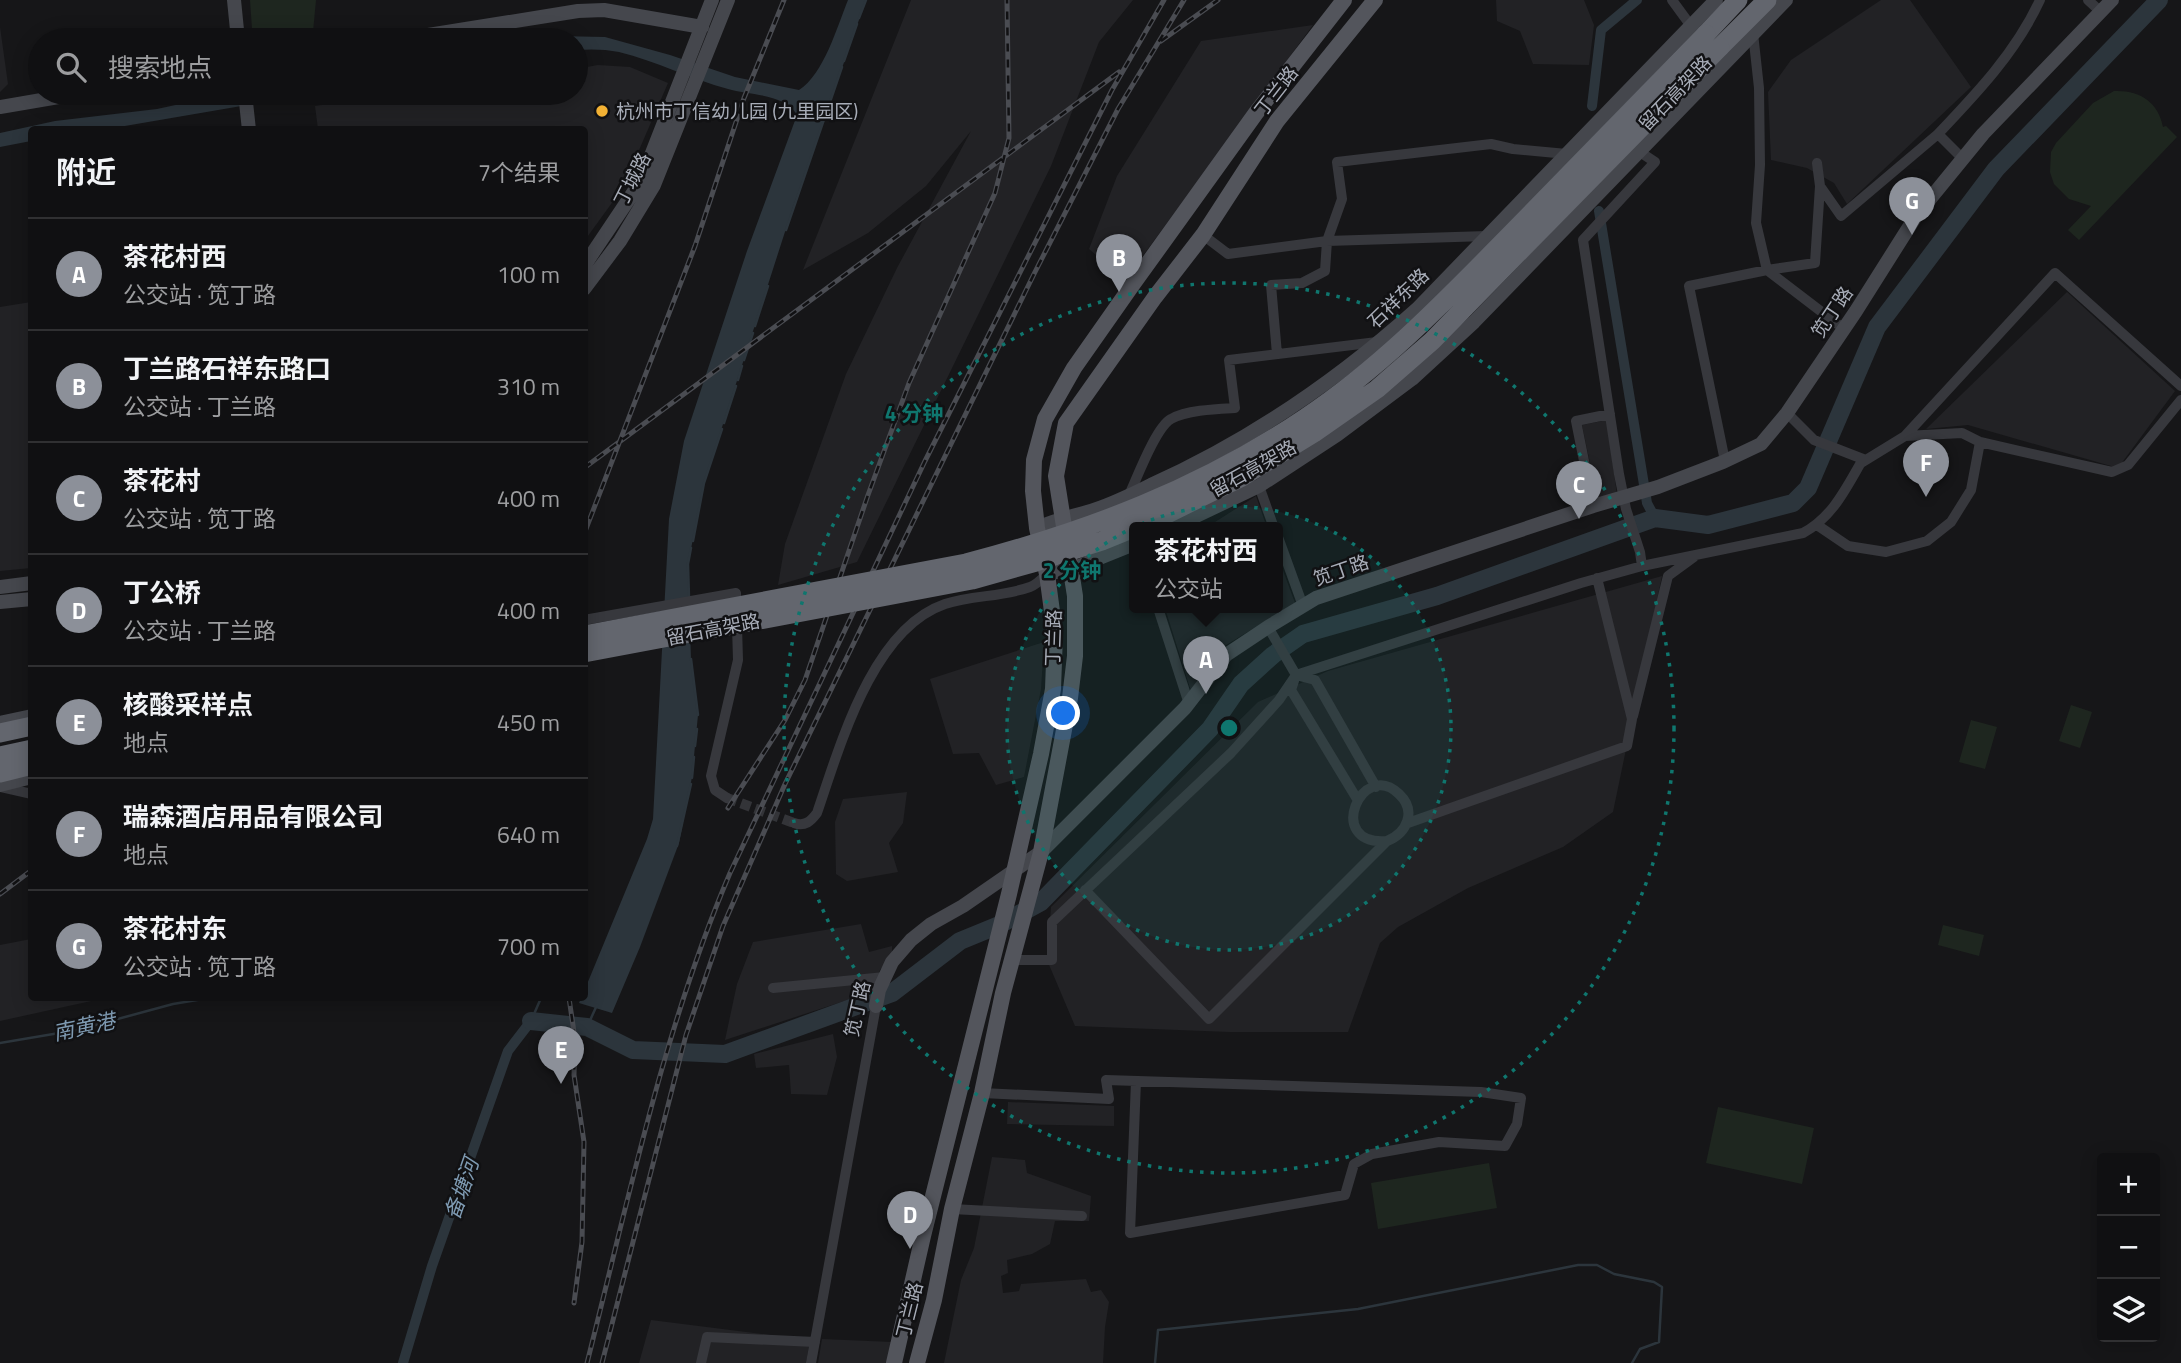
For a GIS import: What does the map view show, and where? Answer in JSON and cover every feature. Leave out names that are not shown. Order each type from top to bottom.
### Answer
[{"type":"highway","name":"留石高架路","points":[[588,653],[612,639],[966,563],[1028,547],[1097,524],[1156,500],[1234,461],[1306,418],[1366,373],[1419,327],[1738,0]]},
{"type":"highway","name":"留石高架路","points":[[1706,35],[1767,0]]},
{"type":"highway","name":"留石高架路","points":[[588,635],[612,639]]},
{"type":"highway","points":[[1,730],[28,727]]},
{"type":"highway","points":[[0,756],[28,750]]},
{"type":"highway","points":[[0,773],[28,766]]},
{"type":"main road","points":[[234,0],[237,28]]},
{"type":"main road","name":"丁城路","points":[[588,284],[620,241],[654,185],[687,86],[691,56],[712,0]]},
{"type":"main road","name":"丁城路","points":[[588,260],[641,181],[687,86],[706,60],[728,0]]},
{"type":"main road","name":"丁兰路","points":[[894,1363],[1009,894],[1053,689],[1055,634],[1033,492],[1034,460],[1045,419],[1074,368],[1256,113],[1343,0]]},
{"type":"main road","name":"丁兰路","points":[[917,1363],[934,1300],[952,1209],[1041,852],[1070,698],[1075,596],[1056,476],[1066,424],[1155,297],[1203,235],[1277,121],[1375,0]]},
{"type":"main road","name":"石祥东路","points":[[1037,528],[1062,517],[1088,512],[1129,495],[1222,450],[1324,386],[1417,309],[1567,154],[1706,35],[1716,0]]},
{"type":"main road","points":[[1184,522],[1259,486],[1337,435],[1412,379],[1474,321],[1786,0]]},
{"type":"main road","name":"笕丁路","points":[[876,1006],[882,983],[892,962],[911,940],[1041,852],[1189,704],[1226,655],[1270,632],[1303,606],[1316,598],[1593,506],[1629,500],[1761,444],[1787,413],[1916,216],[1983,134],[2112,0]]},
{"type":"main road","points":[[472,28],[578,11],[604,10],[702,27]]},
{"type":"main road","points":[[0,107],[28,102]]},
{"type":"main road","points":[[246,105],[249,126]]},
{"type":"main road","points":[[1047,574],[1072,569],[1129,546]]},
{"type":"main road","points":[[0,587],[28,584]]},
{"type":"main road","points":[[0,602],[28,599]]},
{"type":"main road","points":[[1,730],[28,718]]},
{"type":"main road","points":[[0,786],[28,778]]},
{"type":"street","points":[[1672,0],[1706,35]]},
{"type":"street","points":[[1819,186],[1841,216],[1938,134],[1990,80],[2028,26],[2040,0]]},
{"type":"street","points":[[2088,0],[2101,12]]},
{"type":"street","points":[[1753,33],[1759,88],[1760,165],[1756,223],[1767,270],[1844,329]]},
{"type":"street","points":[[1938,134],[1963,159]]},
{"type":"street","points":[[1277,354],[1271,285],[1302,283],[1325,271],[1327,241],[1342,199],[1337,162],[1491,144],[1567,154]]},
{"type":"street","points":[[1640,152],[1655,162],[1583,240],[1610,414],[1642,566]]},
{"type":"street","points":[[1726,461],[1689,286],[1815,263],[1819,186],[1816,163]]},
{"type":"street","points":[[1203,235],[1227,254],[1327,241],[1487,236]]},
{"type":"street","points":[[1861,463],[1905,436],[2055,274],[2181,386]]},
{"type":"street","points":[[1129,495],[1153,443],[1170,419],[1200,411],[1235,408],[1230,359],[1380,342]]},
{"type":"street","points":[[1905,436],[1962,433],[1980,442],[2112,472],[2128,465],[2181,400]]},
{"type":"street","points":[[1013,960],[1052,960],[1052,922],[1231,753],[1279,700],[1296,675],[1597,578],[1642,566],[1803,533],[1817,525],[1835,507],[1863,459],[1814,440],[1787,413]]},
{"type":"street","points":[[1593,506],[1576,421],[1610,414]]},
{"type":"street","points":[[1817,525],[1848,546],[1886,552],[1927,541],[1951,522],[1971,490],[1980,442]]},
{"type":"street","points":[[1259,486],[1272,522]]},
{"type":"street","points":[[1283,551],[1303,606]]},
{"type":"street","points":[[1408,823],[1407,804],[1395,790],[1376,787],[1362,793],[1357,799],[1353,817],[1361,834],[1378,842],[1387,841],[1396,838],[1408,823],[1628,746],[1632,719],[1668,576],[1699,554]]},
{"type":"street","points":[[794,823],[799,825],[811,822],[817,813],[847,727],[864,689],[906,626],[923,613],[947,603],[1031,587],[1047,574]]},
{"type":"street","points":[[1597,578],[1632,719]]},
{"type":"street","points":[[588,619],[736,593],[738,660],[711,776],[715,790],[727,798]]},
{"type":"street","points":[[1160,613],[1189,704]]},
{"type":"street","points":[[1270,632],[1296,675],[1315,680],[1376,787]]},
{"type":"street","points":[[1296,675],[1291,690],[1357,799]]},
{"type":"street","points":[[0,786],[28,793]]},
{"type":"street","points":[[1085,890],[1209,1019],[1387,841]]},
{"type":"street","points":[[773,988],[882,983]]},
{"type":"street","name":"笕丁路","points":[[811,1363],[876,1006]]},
{"type":"street","points":[[982,1093],[1109,1099],[1106,1080],[1481,1092],[1521,1098],[1517,1124],[1505,1146],[1439,1142],[1372,1154],[1354,1164],[1345,1195],[1130,1233],[1136,1081]]},
{"type":"street","points":[[952,1209],[1082,1216]]},
{"type":"street","points":[[701,1363],[707,1337],[815,1342]]},
{"type":"shaded area","points":[[250,0],[316,0],[313,28],[252,28]]},
{"type":"shaded area","points":[[848,0],[866,0],[793,207],[704,483],[688,564],[691,660],[698,715],[692,777],[679,843],[612,1013],[579,1003],[588,1001],[588,982],[653,819],[669,519],[684,441],[747,251],[797,115],[792,108],[776,99],[714,85],[619,52],[588,49],[588,37],[605,37],[735,77],[799,90],[816,73]]},
{"type":"shaded area","points":[[911,0],[1133,0],[1099,42],[1051,166],[857,562],[778,585],[785,544],[846,374],[897,268],[971,131],[926,186],[868,233],[803,270]]},
{"type":"shaded area","points":[[1496,0],[1584,0],[1594,25],[1589,65],[1533,64],[1520,31],[1497,21]]},
{"type":"shaded area","points":[[1881,0],[1910,0],[1971,87],[1847,204],[1834,183],[1807,168],[1771,160],[1768,92],[1791,60]]},
{"type":"shaded area","points":[[1313,25],[1125,280],[1089,249],[1117,176],[1201,41]]},
{"type":"shaded area","points":[[0,27],[8,84],[0,92]]},
{"type":"shaded area","points":[[588,67],[630,67],[668,83],[627,178],[588,236],[588,126],[318,126],[315,106],[322,105],[588,105]]},
{"type":"shaded area","points":[[2114,91],[2140,95],[2146,99],[2157,111],[2163,127],[2166,126],[2177,137],[2079,240],[2068,230],[2091,206],[2069,199],[2054,184],[2050,172],[2051,152],[2093,103]]},
{"type":"shaded area","points":[[176,105],[248,105],[125,126],[32,126],[55,121]]},
{"type":"shaded area","points":[[28,127],[28,142],[0,147],[0,133]]},
{"type":"shaded area","points":[[2067,292],[2175,391],[2118,468],[1968,425],[1926,429]]},
{"type":"shaded area","points":[[28,302],[28,568],[0,571],[0,307]]},
{"type":"shaded area","points":[[1607,420],[1617,495],[1598,502],[1582,425]]},
{"type":"shaded area","points":[[1256,496],[1265,522],[1215,522]]},
{"type":"shaded area","points":[[1283,571],[1295,603],[1283,610]]},
{"type":"shaded area","points":[[1662,576],[1613,812],[1563,847],[1468,888],[1398,927],[1380,943],[1348,1032],[1230,1032],[1075,1026],[1047,960],[1051,907],[1258,702],[1328,671]]},
{"type":"shaded area","points":[[1167,613],[1279,613],[1218,650],[1191,691]]},
{"type":"shaded area","points":[[1044,642],[1041,689],[1024,777],[996,785],[979,753],[953,754],[930,679]]},
{"type":"shaded area","points":[[2071,705],[2092,712],[2080,748],[2059,741]]},
{"type":"shaded area","points":[[1971,720],[1997,727],[1985,769],[1959,762]]},
{"type":"shaded area","points":[[907,792],[903,823],[889,843],[898,872],[847,881],[836,874],[835,822],[843,799]]},
{"type":"shaded area","points":[[861,924],[869,952],[892,946],[892,954],[880,970],[872,992],[725,1040],[737,984],[753,942]]},
{"type":"shaded area","points":[[1943,925],[1984,935],[1979,956],[1938,945]]},
{"type":"shaded area","points":[[28,940],[28,1001],[91,1001],[0,1021],[0,945]]},
{"type":"shaded area","points":[[833,1034],[837,1057],[827,1095],[791,1094],[789,1065],[756,1068],[754,1054]]},
{"type":"shaded area","points":[[1008,1102],[1114,1106],[1114,1126],[1007,1124]]},
{"type":"shaded area","points":[[1718,1107],[1814,1128],[1802,1184],[1706,1163]]},
{"type":"shaded area","points":[[992,1157],[1025,1160],[1027,1173],[1091,1196],[1089,1221],[1055,1221],[1050,1244],[1032,1254],[1007,1260],[1008,1273],[1001,1276],[1003,1293],[1019,1291],[1021,1284],[1086,1279],[1091,1292],[1101,1290],[1109,1302],[1103,1363],[944,1363],[961,1280],[974,1248]]},
{"type":"shaded area","points":[[1489,1163],[1497,1208],[1378,1229],[1371,1183]]},
{"type":"shaded area","points":[[651,1320],[810,1340],[806,1363],[639,1363]]},
{"type":"shaded area","points":[[822,1339],[892,1342],[887,1363],[818,1363]]},
{"type":"waterway","points":[[859,18],[866,0]]},
{"type":"waterway","points":[[1592,106],[1601,30],[1637,0]]},
{"type":"waterway","points":[[531,1021],[587,1027],[633,1050],[725,1054],[892,993],[960,941],[999,925],[1041,902],[1210,729],[1241,684],[1273,655],[1303,634],[1437,596],[1655,518],[1708,525],[1793,503],[1808,488],[1877,327],[1996,169],[2159,0]]},
{"type":"waterway","points":[[844,61],[857,24]]},
{"type":"waterway","points":[[786,230],[842,67]]},
{"type":"waterway","points":[[1599,211],[1647,503],[1655,518]]},
{"type":"waterway","points":[[755,326],[768,286]]},
{"type":"waterway","points":[[744,360],[753,333]]},
{"type":"waterway","points":[[738,380],[742,366]]},
{"type":"waterway","points":[[724,423],[736,386]]},
{"type":"waterway","points":[[693,541],[704,483],[722,429]]},
{"type":"waterway","points":[[689,597],[688,564],[691,548]]},
{"type":"waterway","points":[[691,659],[698,715]]},
{"type":"waterway","points":[[695,746],[697,729]]},
{"type":"waterway","points":[[692,778],[694,757]]},
{"type":"waterway","points":[[677,846],[691,784]]},
{"type":"waterway","name":"南黄港","points":[[0,1043],[77,1030],[191,1001]]},
{"type":"waterway","name":"南黄港","points":[[531,1021],[540,1001]]},
{"type":"waterway","points":[[587,1027],[597,1005]]},
{"type":"waterway","name":"备塘河","points":[[403,1363],[432,1266],[508,1051],[531,1021]]},
{"type":"waterway","points":[[1155,1363],[1158,1330],[1358,1309],[1578,1265],[1597,1265],[1614,1274],[1654,1282],[1662,1287],[1659,1342],[1640,1349],[1632,1363]]},
{"type":"tunnel","points":[[727,798],[794,823]]},
{"type":"railway","points":[[588,524],[695,246],[744,98],[784,0]]},
{"type":"railway","points":[[728,808],[785,720],[805,680],[909,383],[995,193],[1009,138],[1007,0]]},
{"type":"railway","points":[[587,1363],[666,1054],[706,932],[730,873],[925,461],[1112,90],[1164,0]]},
{"type":"railway","points":[[602,1363],[686,1035],[723,926],[785,784],[1034,274],[1118,109],[1184,0]]},
{"type":"railway","points":[[1161,41],[1218,0]]},
{"type":"railway","points":[[588,465],[1119,72]]},
{"type":"railway","points":[[0,894],[28,873]]},
{"type":"railway","points":[[569,1001],[575,1039],[574,1075],[584,1142],[582,1242],[574,1303]]},
{"type":"place","name":"杭州市丁信幼儿园 (九里园区)","points":[[602,111]]},
{"type":"place","name":"茶花村东","points":[[1912,235]]},
{"type":"place","name":"丁兰路石祥东路口","points":[[1119,292]]},
{"type":"place","name":"瑞森酒店用品有限公司","points":[[1926,497]]},
{"type":"place","name":"茶花村","points":[[1579,519]]},
{"type":"place","name":"茶花村西","points":[[1206,694]]},
{"type":"place","name":"核酸采样点","points":[[561,1084]]},
{"type":"place","name":"丁公桥","points":[[910,1249]]}]
